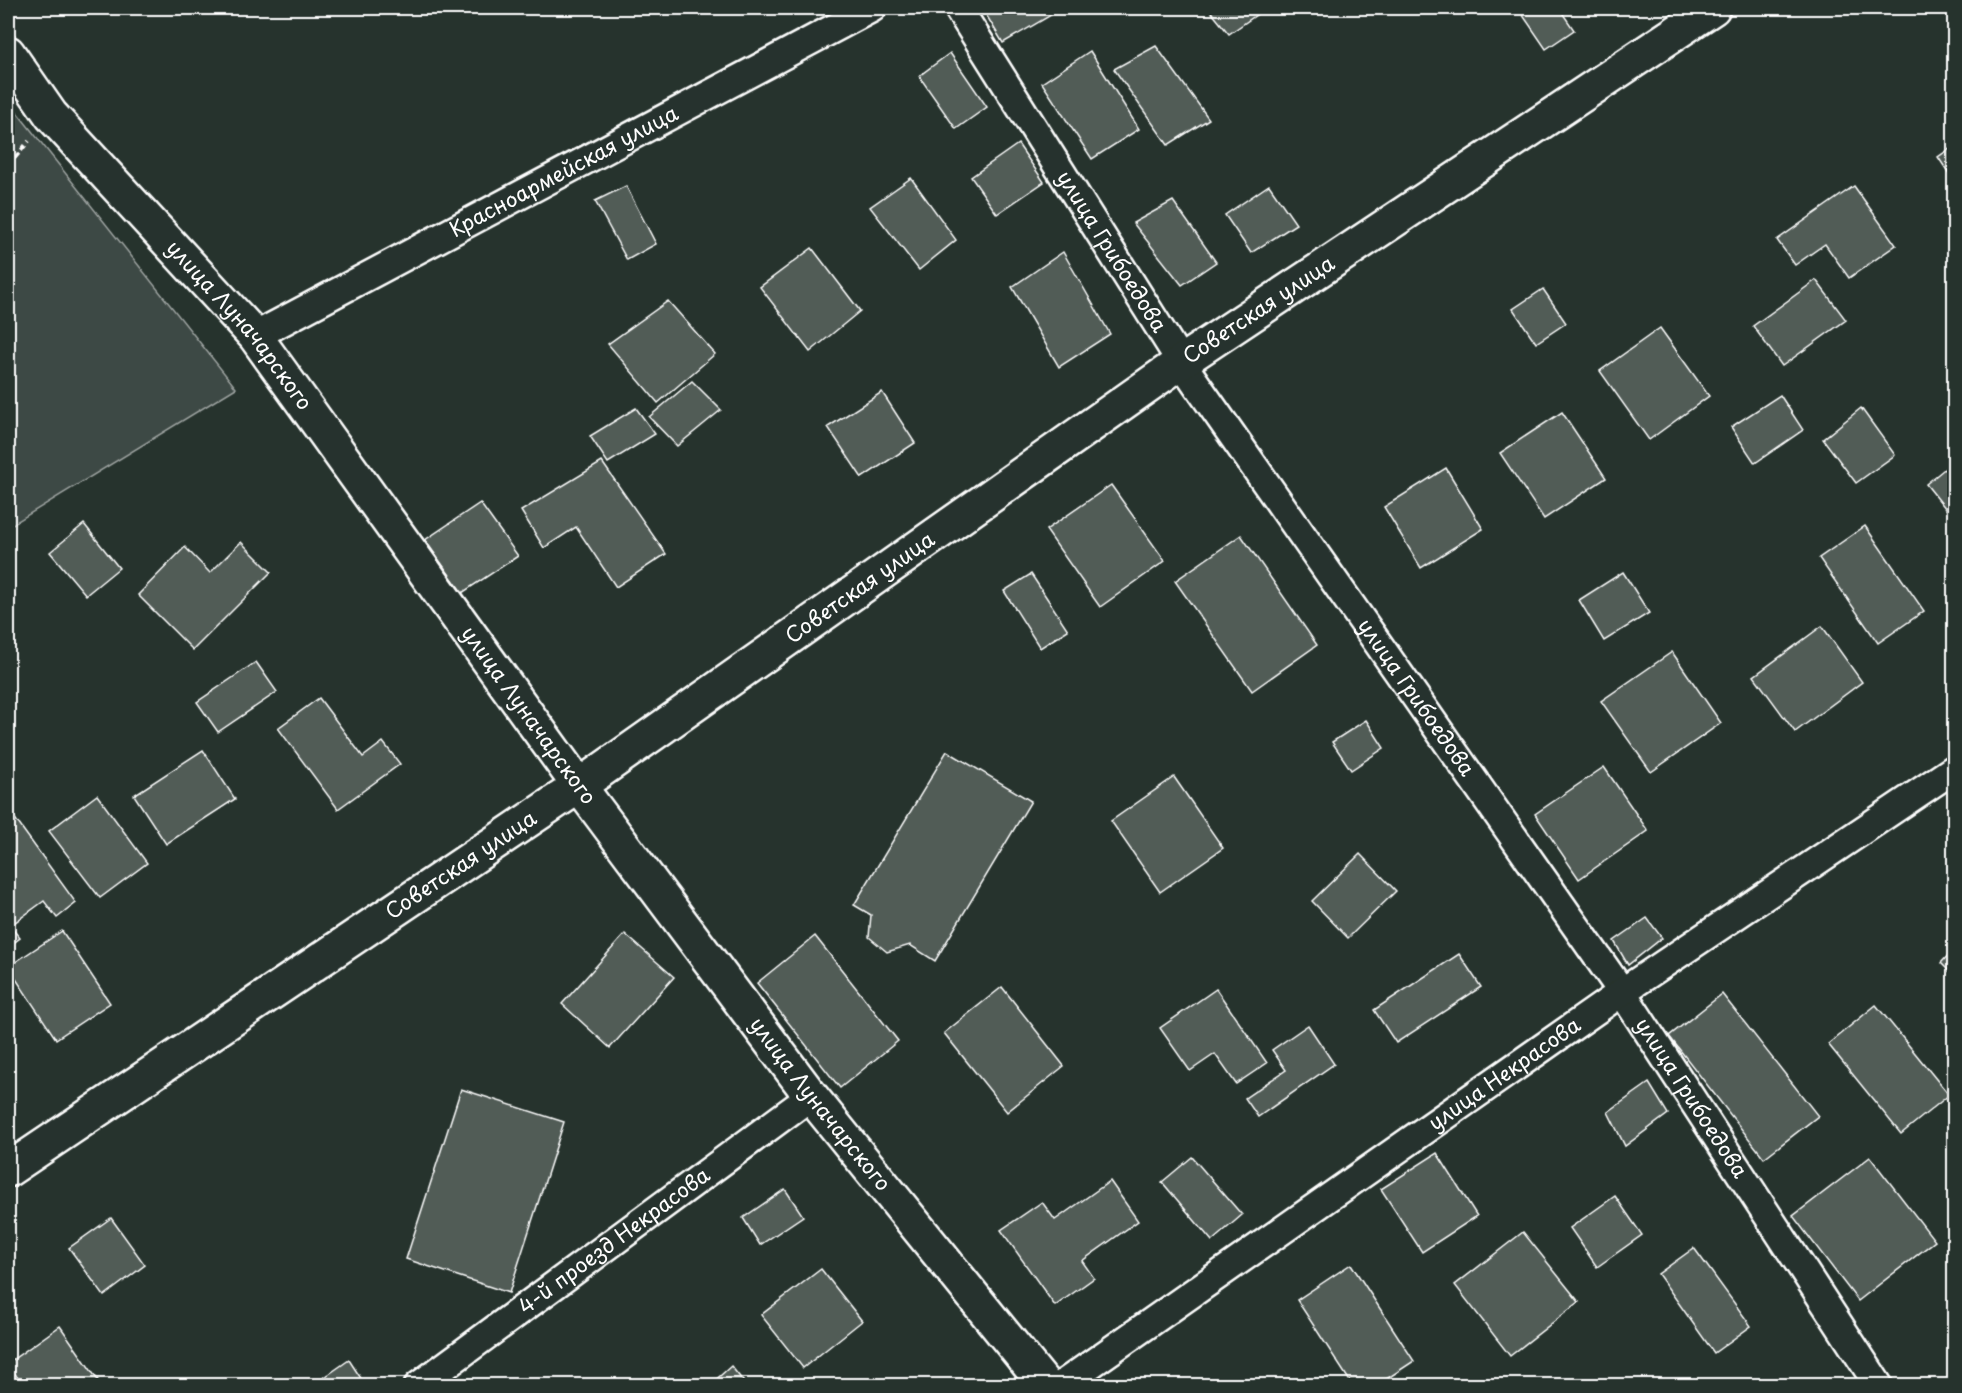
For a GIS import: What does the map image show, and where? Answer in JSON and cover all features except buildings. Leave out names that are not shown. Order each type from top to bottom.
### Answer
[{"type":"street","name":"Красноармейская улица","points":[[255,336],[872,8]]},
{"type":"street","name":"улица Грибоедова","points":[[958,8],[1181,362],[1622,992],[1879,1386]]},
{"type":"street","name":"Советская улица","points":[[8,1170],[579,786],[1181,362],[1713,8]]},
{"type":"street","name":"улица Луначарского","points":[[8,53],[51,115],[255,336],[579,786],[811,1096],[1046,1386]]},
{"type":"street","name":"улица Некрасова","points":[[1060,1386],[1622,992],[1954,769]]},
{"type":"street","name":"4-й проезд Некрасова","points":[[418,1386],[811,1096]]},
{"type":"shaded area","points":[[8,101],[236,388],[8,527]]}]
